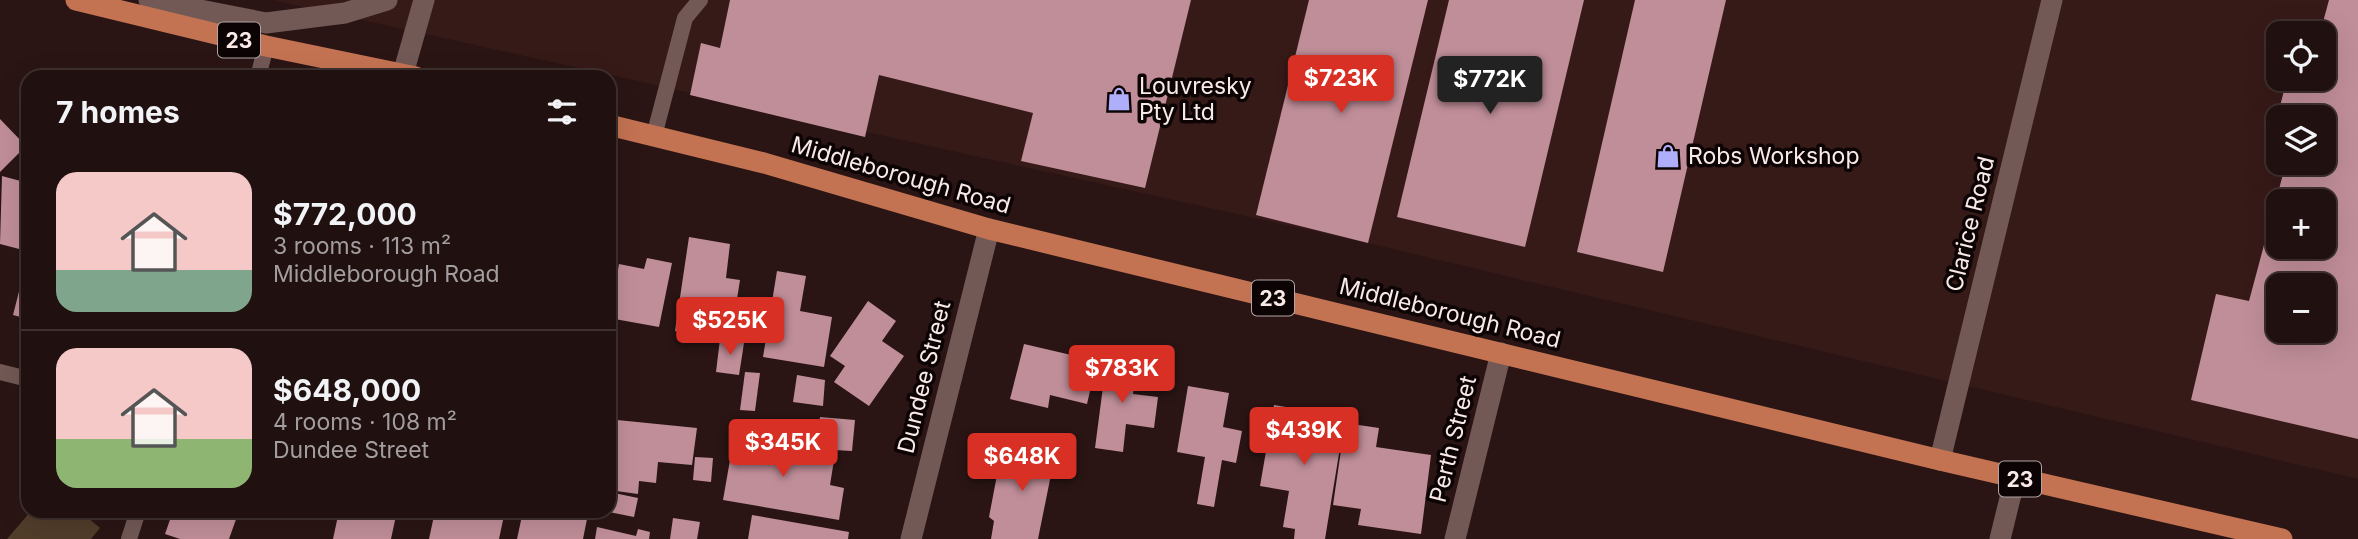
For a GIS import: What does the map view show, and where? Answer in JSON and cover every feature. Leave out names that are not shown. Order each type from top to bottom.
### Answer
[{"type":"main road","name":"23","points":[[76,0],[266,46],[385,70]]},
{"type":"main road","name":"Middleborough Road","points":[[616,127],[764,163],[989,229],[2015,478],[2282,539]]},
{"type":"street","points":[[149,0],[266,23],[345,13],[387,0]]},
{"type":"street","points":[[411,70],[424,0]]},
{"type":"street","name":"Clarice Road","points":[[1940,460],[2052,0]]},
{"type":"street","name":"Dundee Street","points":[[911,539],[989,229]]},
{"type":"street","name":"Perth Street","points":[[1455,539],[1501,353]]},
{"type":"street","points":[[2000,539],[2015,478]]},
{"type":"lane","points":[[654,136],[685,18],[700,0]]},
{"type":"lane","points":[[260,70],[266,46]]},
{"type":"lane","points":[[0,372],[21,377]]},
{"type":"lane","points":[[129,539],[136,518]]},
{"type":"shaded area","points":[[272,0],[2358,0],[2358,479],[1368,243],[616,76],[616,70],[588,70]]},
{"type":"shaded area","points":[[25,518],[88,518],[100,528],[91,539],[7,539]]},
{"type":"building","points":[[730,0],[1191,0],[1145,188],[1021,161],[1033,113],[879,75],[865,137],[690,95],[701,43],[720,48]]},
{"type":"building","points":[[1309,0],[1428,0],[1368,243],[1256,215]]},
{"type":"building","points":[[1449,0],[1584,0],[1525,247],[1397,217]]},
{"type":"building","points":[[1635,0],[1726,0],[1663,272],[1577,252]]},
{"type":"building","points":[[2329,0],[2358,0],[2358,439],[2191,400],[2216,294],[2249,301],[2266,238],[2266,259],[2336,259],[2336,189],[2279,189],[2283,175],[2336,175],[2336,105],[2280,105],[2284,91],[2336,91],[2336,21],[2323,21]]},
{"type":"building","points":[[0,119],[21,141],[21,151],[0,172]]},
{"type":"building","points":[[2,176],[21,181],[21,249],[0,244]]},
{"type":"building","points":[[689,237],[730,244],[726,278],[740,280],[731,337],[675,331]]},
{"type":"building","points":[[647,258],[672,263],[659,327],[616,319],[616,276],[619,264],[644,269]]},
{"type":"building","points":[[777,271],[806,276],[800,311],[832,317],[824,367],[763,357]]},
{"type":"building","points":[[21,284],[21,317],[13,315]]},
{"type":"building","points":[[868,301],[896,321],[882,341],[904,356],[869,406],[834,382],[845,366],[830,356]]},
{"type":"building","points":[[720,339],[744,343],[739,375],[716,372]]},
{"type":"building","points":[[1024,344],[1097,361],[1087,404],[1050,395],[1048,408],[1010,399]]},
{"type":"building","points":[[1107,356],[1137,360],[1133,394],[1158,397],[1154,428],[1126,424],[1123,452],[1095,448]]},
{"type":"building","points":[[745,372],[760,373],[755,411],[740,410]]},
{"type":"building","points":[[797,375],[825,380],[823,406],[793,402]]},
{"type":"building","points":[[1188,386],[1229,393],[1223,427],[1242,431],[1236,463],[1222,460],[1214,507],[1197,504],[1205,457],[1177,452]]},
{"type":"building","points":[[1274,405],[1345,417],[1325,539],[1294,539],[1295,529],[1283,527],[1289,491],[1260,486]]},
{"type":"building","points":[[820,417],[855,420],[852,451],[816,449]]},
{"type":"building","points":[[617,420],[697,428],[692,465],[658,462],[656,483],[639,481],[638,494],[616,491]]},
{"type":"building","points":[[1345,423],[1379,428],[1376,447],[1431,455],[1421,534],[1358,525],[1361,509],[1333,505]]},
{"type":"building","points":[[734,437],[835,454],[830,485],[844,488],[839,520],[723,500]]},
{"type":"building","points":[[1013,441],[1056,450],[1038,539],[991,539],[994,521],[989,517],[997,475],[1006,477]]},
{"type":"building","points":[[695,457],[713,458],[711,482],[693,480]]},
{"type":"building","points":[[616,493],[638,498],[634,517],[616,513]]},
{"type":"building","points":[[752,515],[849,532],[848,539],[748,539]]},
{"type":"building","points":[[171,518],[236,518],[229,539],[180,539],[165,534]]},
{"type":"building","points":[[338,518],[396,518],[391,539],[333,539]]},
{"type":"building","points":[[434,518],[504,518],[499,539],[429,539]]},
{"type":"building","points":[[522,518],[587,519],[583,539],[517,539]]},
{"type":"building","points":[[673,518],[700,522],[697,539],[670,539]]},
{"type":"building","points":[[597,527],[636,536],[638,529],[650,532],[649,539],[595,539]]},
{"type":"place","name":"Louvresky Pty Ltd","points":[[1119,99]]},
{"type":"place","name":"Robs Workshop","points":[[1668,156]]}]
